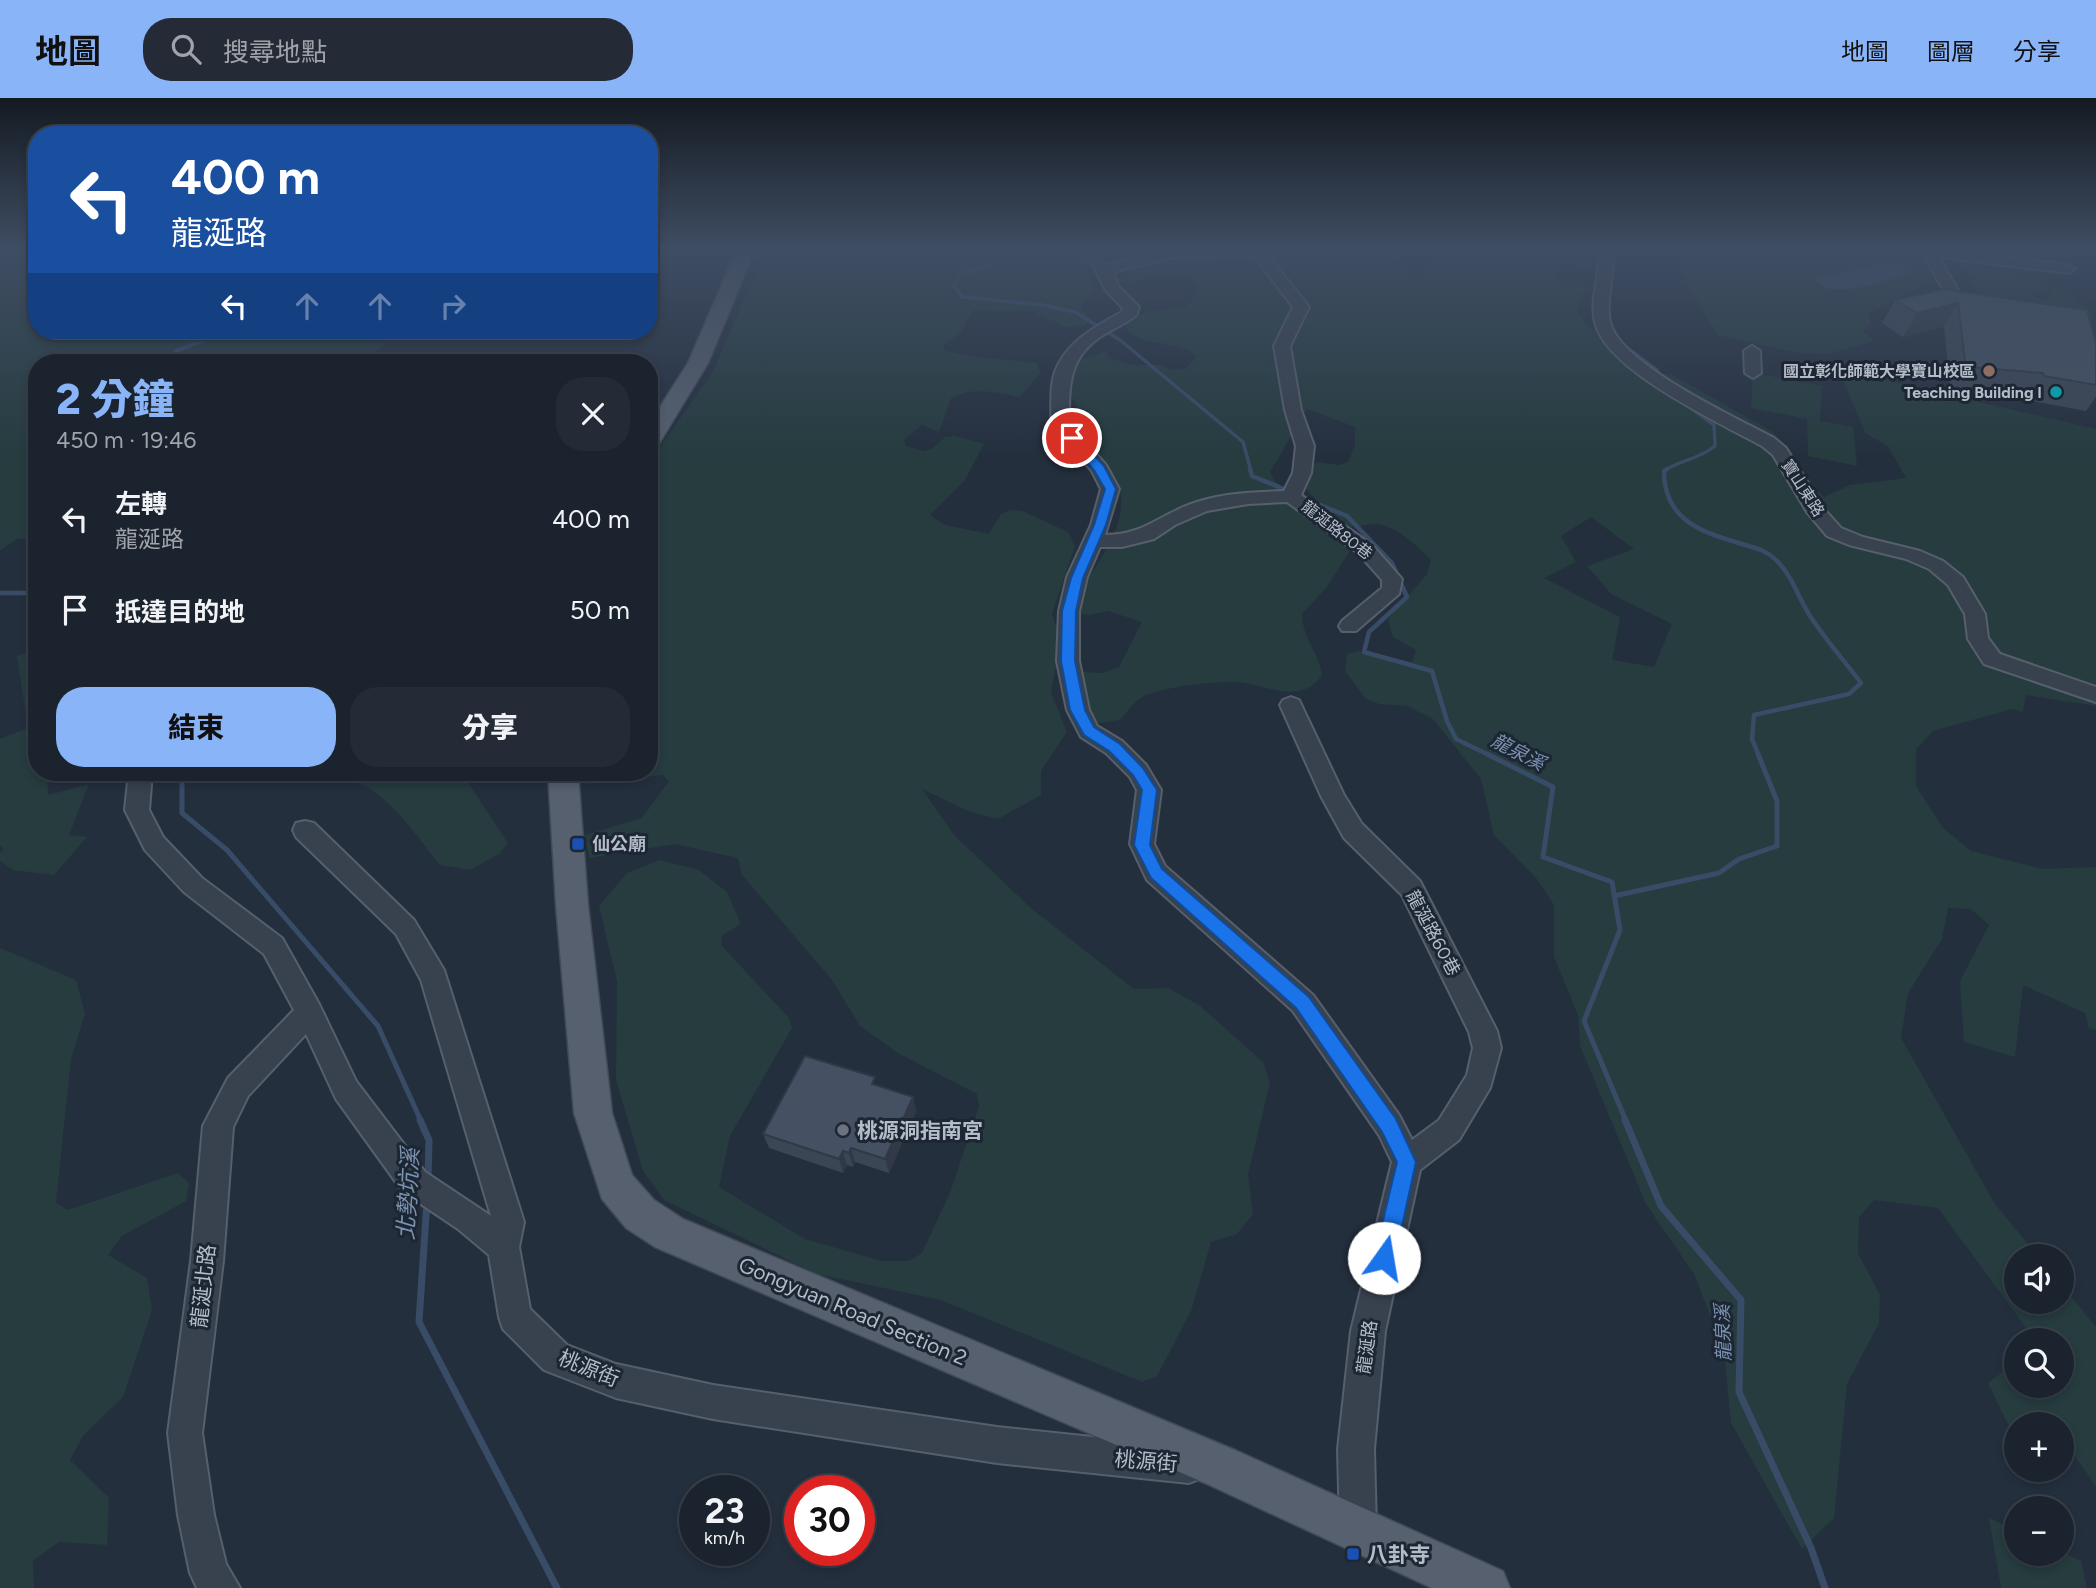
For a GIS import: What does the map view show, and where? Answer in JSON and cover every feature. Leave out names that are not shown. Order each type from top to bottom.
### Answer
[{"type":"main road","points":[[658,427],[698,363],[718,317]]},
{"type":"main road","name":"Gongyuan Road Section 2","points":[[564,781],[572,905],[593,1113],[616,1186],[640,1214],[669,1233],[1221,1467],[1486,1588]]},
{"type":"street","points":[[1124,317],[1095,333],[1075,351],[1061,379],[1060,424],[1100,469],[1111,489],[1100,525],[1077,578],[1069,611],[1068,661],[1078,710],[1089,731],[1114,747],[1138,771],[1149,790],[1142,845],[1156,873],[1303,1003],[1389,1125],[1407,1162]]},
{"type":"street","points":[[1291,496],[1302,473],[1305,446],[1293,410],[1282,346],[1296,317]]},
{"type":"street","name":"寶山東路","points":[[1602,317],[1603,327],[1612,343],[1673,390],[1768,442],[1780,452],[1816,512],[1834,532],[1856,541],[1913,555],[1936,565],[1956,581],[1975,614],[1978,639],[1992,659],[2096,695]]},
{"type":"street","points":[[1752,351],[1754,373]]},
{"type":"street","name":"龍涎路80巷","points":[[1091,541],[1122,541],[1147,535],[1168,521],[1202,506],[1248,498],[1291,496],[1325,517],[1365,549],[1392,579],[1392,590],[1349,626]]},
{"type":"street","name":"龍涎路60巷","points":[[1291,705],[1333,796],[1353,831],[1411,888],[1483,1031],[1487,1048],[1480,1079],[1449,1130],[1407,1162]]},
{"type":"street","points":[[139,781],[137,810],[154,843],[192,885],[273,946],[309,1012],[346,1090],[414,1182],[469,1218],[503,1247]]},
{"type":"street","name":"桃源街","points":[[305,830],[405,927],[434,978],[508,1222],[503,1247],[515,1317],[556,1358],[616,1381],[713,1402],[997,1445],[1221,1467]]},
{"type":"street","name":"龍涎北路","points":[[220,1588],[209,1573],[196,1515],[185,1433],[207,1261],[218,1126],[238,1087],[309,1012]]},
{"type":"street","name":"龍涎路","points":[[1358,1530],[1356,1449],[1368,1331],[1407,1162]]},
{"type":"green space","points":[[0,317],[28,317],[28,340],[386,340],[381,347],[367,354],[28,354],[28,538],[18,539],[0,550]]},
{"type":"green space","points":[[737,317],[969,317],[960,333],[944,345],[943,350],[968,356],[1037,363],[1040,373],[1020,397],[985,392],[959,394],[951,398],[939,432],[922,425],[904,440],[906,446],[924,451],[933,448],[945,437],[955,436],[984,444],[965,480],[930,515],[945,525],[989,534],[1001,514],[1011,510],[1022,511],[1068,532],[1075,546],[1052,614],[1061,639],[1051,692],[1067,732],[1041,771],[1041,795],[998,819],[968,811],[922,789],[955,836],[1032,909],[1134,989],[1168,988],[1199,1005],[1263,1062],[1270,1083],[1248,1174],[1253,1214],[1237,1234],[1211,1242],[1191,1311],[1157,1376],[1142,1382],[941,1300],[817,1274],[664,1200],[643,1171],[616,1080],[617,981],[599,906],[627,873],[660,860],[699,870],[727,892],[741,924],[721,936],[722,946],[789,1018],[792,1028],[730,1136],[719,1187],[805,1239],[882,1261],[909,1261],[922,1253],[951,1190],[979,1106],[977,1094],[898,1053],[860,1026],[832,980],[742,875],[738,858],[675,844],[589,858],[585,835],[642,818],[669,781],[663,775],[658,776],[658,449],[713,372]]},
{"type":"green space","points":[[1043,317],[1089,317],[1086,325],[1067,327]]},
{"type":"green space","points":[[1137,317],[1580,317],[1607,346],[1629,364],[1642,370],[1671,374],[1771,431],[1786,446],[1824,497],[1850,485],[1906,478],[1888,446],[1865,433],[1838,368],[1853,363],[1880,368],[1884,380],[2096,429],[2096,706],[2026,695],[2023,712],[2012,709],[1933,731],[1916,749],[1916,786],[1943,828],[1971,851],[2043,869],[2096,867],[2096,1030],[2089,1028],[2085,1013],[2023,985],[2015,1057],[1964,1042],[1960,981],[1989,925],[1971,909],[1948,908],[1942,939],[1908,993],[1901,1038],[1995,1204],[2028,1244],[2004,1244],[2004,1298],[1938,1208],[1874,1200],[1859,1217],[1858,1253],[1880,1295],[1879,1323],[1847,1384],[1834,1518],[1802,1549],[1731,1423],[1724,1351],[1694,1274],[1646,1204],[1580,1046],[1578,1015],[1554,957],[1554,905],[1537,879],[1494,835],[1481,779],[1433,719],[1407,706],[1379,704],[1365,698],[1345,671],[1347,654],[1359,651],[1412,662],[1416,650],[1393,637],[1388,619],[1427,574],[1431,560],[1413,543],[1385,526],[1374,524],[1355,527],[1340,521],[1323,508],[1303,484],[1300,477],[1317,462],[1339,465],[1348,462],[1355,445],[1355,427],[1307,409],[1270,472],[1275,481],[1344,539],[1351,549],[1327,587],[1302,614],[1305,630],[1322,675],[1314,684],[1294,692],[1238,682],[1189,685],[1151,693],[1142,697],[1120,720],[1099,723],[1084,706],[1081,695],[1083,672],[1103,673],[1119,667],[1142,622],[1108,611],[1090,615],[1072,612],[1073,601],[1114,534],[1121,505],[1120,491],[1115,479],[1085,445],[1080,414],[1066,383],[1066,369],[1083,358],[1107,351],[1109,358],[1133,365],[1161,365],[1171,370],[1185,369],[1197,357],[1181,348],[1142,339],[1126,328],[1128,321]],"holes":[[[1591,517],[1634,549],[1587,566],[1611,594],[1672,624],[1654,667],[1612,660],[1620,617],[1544,578],[1576,562],[1561,536]]]},
{"type":"green space","points":[[1707,317],[1870,317],[1871,324],[1862,331],[1875,341],[1828,354],[1798,353],[1718,335]]},
{"type":"green space","points":[[1753,373],[1822,386],[1820,421],[1853,427],[1857,466],[1808,456],[1807,419],[1751,408]]},
{"type":"green space","points":[[28,653],[28,728],[17,656]]},
{"type":"green space","points":[[28,728],[28,781],[47,781],[48,795],[89,784],[69,835],[87,837],[54,875],[13,870],[0,861],[0,853],[4,849],[0,846],[0,739]]},
{"type":"green space","points":[[220,781],[280,781],[253,783]]},
{"type":"green space","points":[[352,781],[467,781],[508,843],[499,854],[470,870],[440,865],[395,810],[363,785]]},
{"type":"green space","points":[[582,781],[612,781],[586,784]]},
{"type":"green space","points":[[0,948],[76,980],[85,1014],[71,1058],[56,1203],[68,1210],[178,1173],[189,1183],[186,1201],[122,1236],[108,1255],[147,1278],[152,1310],[123,1397],[83,1436],[70,1460],[109,1498],[107,1545],[59,1542],[33,1561],[34,1588],[0,1588]]},
{"type":"green space","points":[[2074,1300],[2096,1327],[2096,1486],[2074,1455],[2074,1412],[2004,1412],[2004,1416],[1988,1383],[2004,1371],[2004,1398],[2074,1398],[2074,1328],[2026,1328],[2016,1314],[2074,1314]]},
{"type":"green space","points":[[1989,1518],[2004,1525],[2004,1566],[2074,1566],[2074,1558],[2081,1561],[2087,1588],[2001,1588]]},
{"type":"building","points":[[1960,317],[2089,317],[2096,343],[2096,385],[2044,376],[2043,373],[1970,367],[1965,361]]},
{"type":"building","name":"桃源洞指南宮","points":[[805,1056],[875,1077],[872,1084],[913,1097],[885,1159],[851,1148],[849,1153],[843,1151],[839,1159],[763,1134]]},
{"type":"waterway","name":"龍泉溪","points":[[1082,317],[1120,340],[1243,442],[1251,471]]},
{"type":"waterway","name":"北勢坑溪","points":[[174,354],[204,340]]},
{"type":"waterway","points":[[1622,344],[1657,370],[1662,379]]},
{"type":"waterway","points":[[1664,471],[1715,446],[1714,425],[1679,399]]},
{"type":"waterway","name":"龍泉溪","points":[[1250,469],[1252,476],[1291,492]]},
{"type":"waterway","points":[[1664,471],[1670,501],[1688,521],[1699,529],[1760,550],[1776,560],[1787,573],[1812,619],[1861,683],[1849,694],[1754,715],[1752,739],[1759,756]]},
{"type":"waterway","name":"龍泉溪","points":[[1303,498],[1347,516],[1392,563],[1407,597],[1369,632],[1364,652],[1432,671],[1447,721],[1456,739],[1491,756]]},
{"type":"waterway","points":[[0,593],[28,593]]},
{"type":"waterway","name":"龍泉溪","points":[[1487,754],[1491,756]]},
{"type":"waterway","points":[[1614,896],[1719,873],[1739,859],[1777,846],[1777,801],[1758,754]]},
{"type":"waterway","name":"龍泉溪","points":[[1491,756],[1553,787],[1543,857],[1612,882],[1614,896]]},
{"type":"waterway","name":"北勢坑溪","points":[[182,781],[182,813],[227,850],[378,1026],[421,1121]]},
{"type":"waterway","name":"龍泉溪","points":[[1614,896],[1620,930],[1584,1021],[1626,1121]]},
{"type":"waterway","name":"北勢坑溪","points":[[420,1120],[429,1140],[428,1181]]},
{"type":"waterway","name":"龍泉溪","points":[[1625,1120],[1661,1206],[1741,1300],[1739,1392],[1811,1548],[1825,1588]]},
{"type":"waterway","name":"北勢坑溪","points":[[427,1201],[419,1322],[557,1588]]},
{"type":"place","name":"國立彰化師範大學寶山校區","points":[[1989,371]]},
{"type":"place","name":"Teaching Building I","points":[[2056,392]]},
{"type":"place","name":"仙公廟","points":[[578,844]]},
{"type":"place","name":"桃源洞指南宮","points":[[843,1130]]},
{"type":"place","name":"八卦寺","points":[[1353,1554]]},
{"type":"route","points":[[1072,438],[1100,469],[1111,489],[1100,525],[1077,578],[1069,611],[1068,661],[1078,710],[1089,731],[1114,747],[1138,771],[1149,790],[1142,845],[1156,873],[1303,1003],[1389,1125],[1407,1162],[1384,1258]]}]
